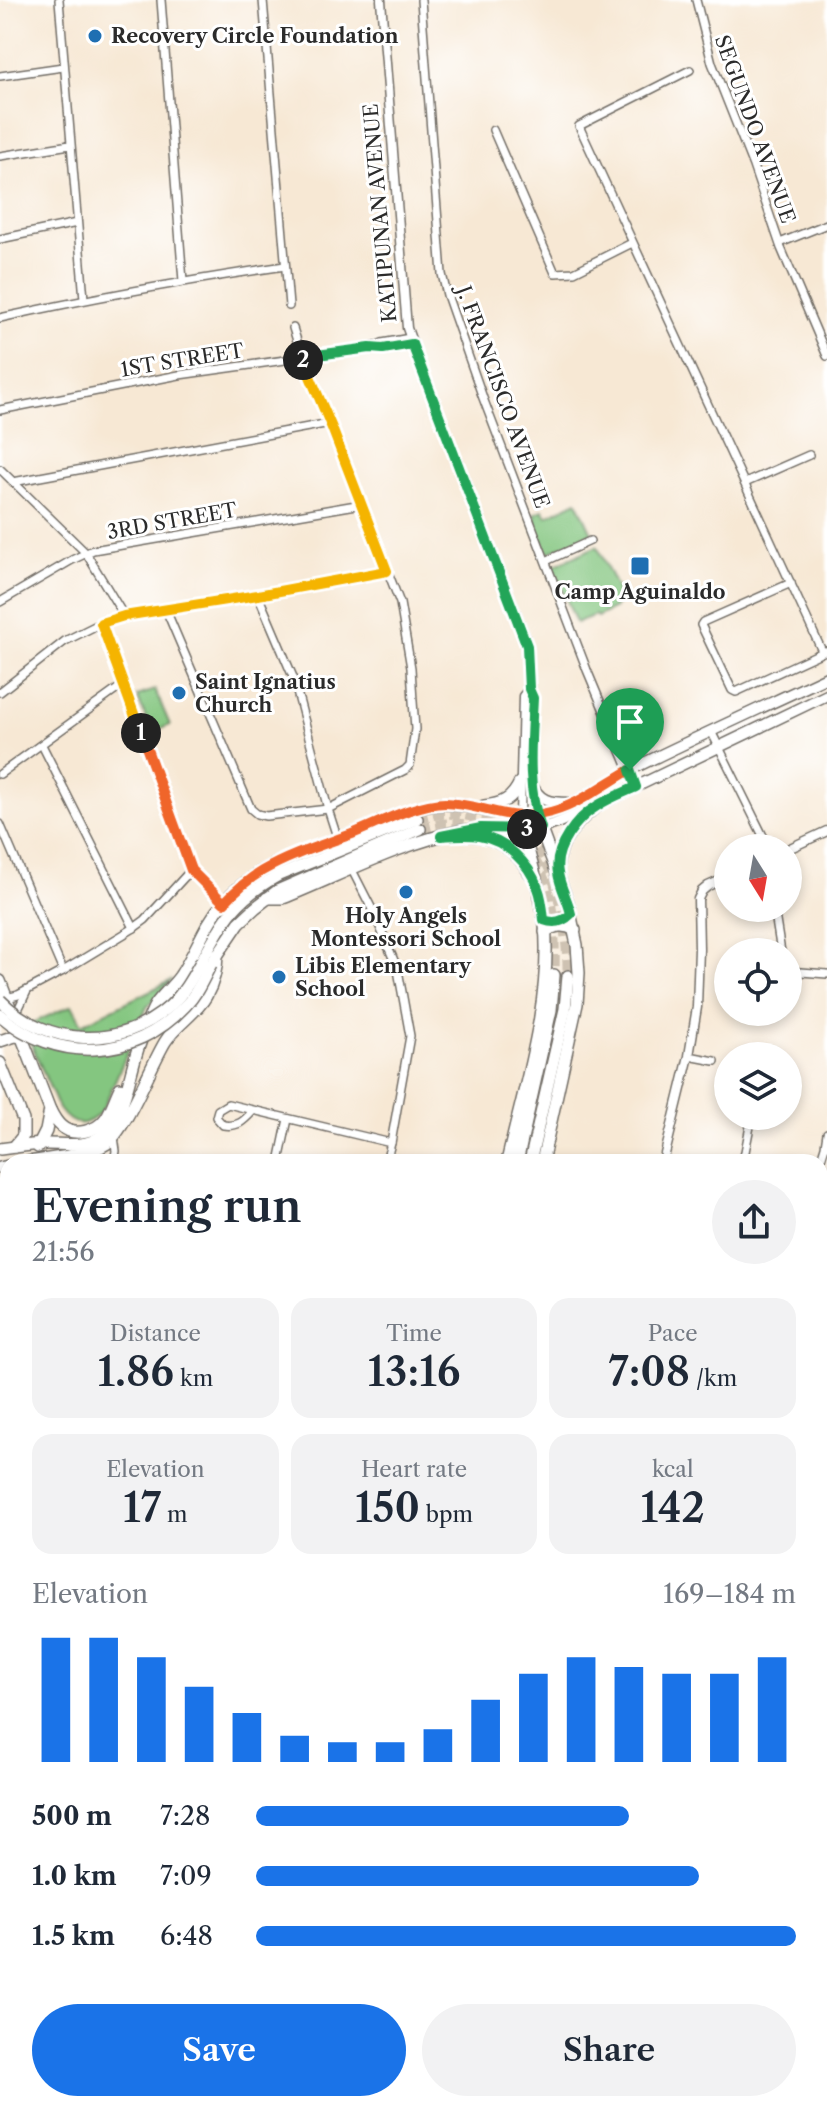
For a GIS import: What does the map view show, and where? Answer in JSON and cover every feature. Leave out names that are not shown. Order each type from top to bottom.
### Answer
[{"type":"main road","points":[[267,898],[283,898],[441,836],[481,828],[523,829],[630,770],[827,677]]},
{"type":"main road","points":[[0,981],[4,999],[15,1016],[58,1124],[65,1130],[90,1130],[106,1118],[155,1007],[180,977],[207,925],[248,880],[272,866],[400,815],[440,803],[557,823],[827,695]]},
{"type":"main road","points":[[470,807],[505,802],[526,782],[546,802],[574,803]]},
{"type":"main road","points":[[558,873],[558,857],[566,838],[578,822],[597,806]]},
{"type":"main road","name":"KATIPUNAN AVENUE","points":[[509,1154],[542,1002],[545,926],[520,816]]},
{"type":"main road","name":"KATIPUNAN AVENUE","points":[[538,822],[571,914],[579,973],[577,1004],[544,1154]]},
{"type":"main road","points":[[0,1015],[26,1034],[63,1047],[94,1049],[124,1044],[156,1030],[183,1009],[194,995],[210,959],[227,916],[242,899],[279,875],[419,824],[289,884],[267,898],[239,923],[210,959],[185,989],[168,1008],[146,1023],[113,1036],[78,1038],[54,1034],[29,1023],[4,999]]},
{"type":"main road","points":[[441,836],[474,835],[500,843],[524,863],[539,889]]},
{"type":"main road","points":[[545,926],[571,914]]},
{"type":"main road","points":[[545,926],[565,926],[575,930]]},
{"type":"main road","points":[[69,1154],[103,1146],[121,1128],[169,1036],[204,999],[215,978],[210,959]]},
{"type":"main road","points":[[519,1154],[551,1010],[554,975]]},
{"type":"main road","points":[[532,1154],[565,1009],[568,976]]},
{"type":"main road","points":[[0,1041],[23,1037]]},
{"type":"main road","points":[[0,1149],[41,1144],[83,1144],[106,1132],[120,1108],[138,1048]]},
{"type":"main road","points":[[0,1063],[25,1129],[14,1147]]},
{"type":"main road","points":[[33,1154],[41,1144],[50,1110]]},
{"type":"street","points":[[59,0],[84,299]]},
{"type":"street","points":[[161,0],[183,281]]},
{"type":"street","points":[[263,0],[289,306]]},
{"type":"street","name":"KATIPUNAN AVENUE","points":[[381,0],[403,298],[411,341],[525,637],[528,653],[529,689],[523,696],[526,782],[520,816]]},
{"type":"street","name":"J. FRANCISCO AVENUE","points":[[421,0],[442,274],[447,295],[587,670],[636,787]]},
{"type":"street","name":"SEGUNDO AVENUE","points":[[696,0],[712,63],[780,243],[827,356]]},
{"type":"street","points":[[0,76],[63,67]]},
{"type":"street","points":[[690,70],[579,126],[825,651],[733,693],[701,625],[791,583]]},
{"type":"street","points":[[493,130],[555,273],[574,272],[632,243]]},
{"type":"street","points":[[0,156],[70,145]]},
{"type":"street","points":[[0,239],[77,223]]},
{"type":"street","points":[[780,243],[827,224]]},
{"type":"street","points":[[0,318],[84,299],[285,266]]},
{"type":"street","points":[[166,610],[251,809],[257,814],[266,816],[328,809],[410,765],[415,729],[411,668],[400,603],[293,328]]},
{"type":"street","name":"1ST STREET","points":[[0,410],[179,375],[411,341]]},
{"type":"street","points":[[13,482],[330,423]]},
{"type":"street","points":[[745,483],[809,455]]},
{"type":"street","points":[[0,469],[86,553],[124,616]]},
{"type":"street","name":"3RD STREET","points":[[1,599],[86,553],[362,504]]},
{"type":"street","points":[[546,561],[590,541]]},
{"type":"street","points":[[0,692],[65,641],[101,623],[124,616],[387,571]]},
{"type":"street","points":[[258,595],[293,677],[337,837]]},
{"type":"street","points":[[101,623],[191,870],[224,903]]},
{"type":"street","points":[[0,774],[123,685]]},
{"type":"street","points":[[711,731],[762,834]]},
{"type":"street","points":[[42,745],[134,928]]},
{"type":"street","name":"KATIPUNAN AVENUE","points":[[526,782],[538,822]]},
{"type":"street","points":[[0,824],[63,971]]},
{"type":"street","points":[[802,843],[827,831]]},
{"type":"street","points":[[4,999],[63,971],[134,928],[191,870]]},
{"type":"street","points":[[352,870],[398,970],[410,1036],[388,1154]]},
{"type":"street","points":[[665,1154],[689,1056],[697,1007],[698,899],[702,891],[714,883]]},
{"type":"street","points":[[802,972],[827,974]]},
{"type":"street","points":[[15,1016],[28,989]]},
{"type":"street","points":[[689,1056],[714,1061]]},
{"type":"street","points":[[253,1111],[243,1123],[232,1126],[223,1125],[216,1117],[218,1110],[227,1104],[391,1143]]},
{"type":"street","points":[[281,1154],[288,1119]]},
{"type":"street","points":[[745,1154],[749,1130]]},
{"type":"street","points":[[826,1147],[827,1133]]},
{"type":"street","points":[[114,1137],[115,1154]]},
{"type":"street","points":[[96,1149],[97,1154]]},
{"type":"green space","points":[[577,501],[592,533],[548,553],[534,514],[543,510],[547,516]]},
{"type":"green space","points":[[597,546],[619,593],[616,599],[618,604],[597,617],[595,615],[576,623],[553,566]]},
{"type":"green space","points":[[155,690],[170,725],[152,733],[137,696]]},
{"type":"green space","points":[[172,980],[147,1007],[102,1111],[85,1123],[70,1120],[59,1109],[24,1027],[72,1005],[82,1024]]},
{"type":"tunnel","points":[[417,819],[440,814],[469,815],[507,825],[533,841],[550,868],[561,905],[568,976]]},
{"type":"tunnel","points":[[420,829],[449,824],[479,827]]},
{"type":"tunnel","points":[[495,830],[515,840],[530,854],[540,871],[552,911],[554,975]]},
{"type":"place","name":"Recovery Circle Foundation","points":[[95,36]]},
{"type":"place","name":"Camp Aguinaldo","points":[[640,566]]},
{"type":"place","name":"Saint Ignatius Church","points":[[179,693]]},
{"type":"place","name":"Holy Angels Montessori School","points":[[406,892]]},
{"type":"place","name":"Libis Elementary School","points":[[279,977]]},
{"type":"route","points":[[630,770],[578,801],[536,816],[507,815],[450,803],[414,810],[272,866],[248,880],[224,903],[188,865],[101,623],[124,616],[387,571],[302,357],[412,344],[525,637],[529,689],[533,698],[532,792],[534,809],[536,816],[541,828],[481,828],[441,836],[485,837],[506,847],[524,863],[539,889],[544,920],[565,920],[571,914],[558,873],[558,857],[563,845],[572,829],[589,812],[636,787],[630,770]]}]
